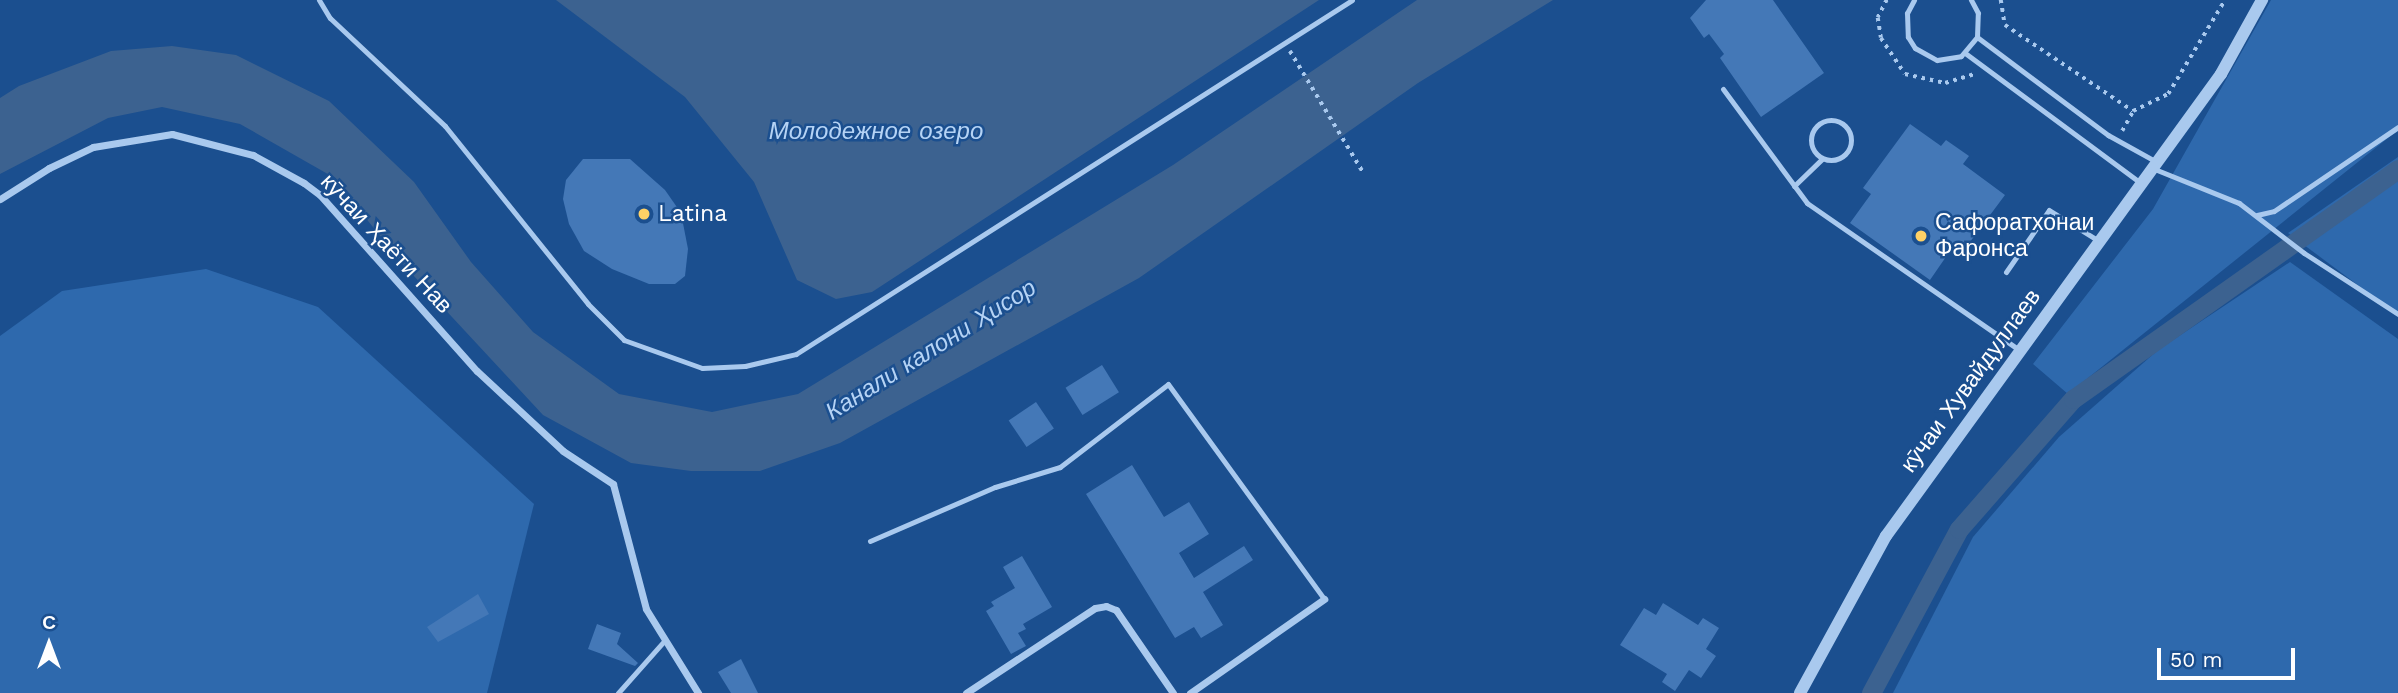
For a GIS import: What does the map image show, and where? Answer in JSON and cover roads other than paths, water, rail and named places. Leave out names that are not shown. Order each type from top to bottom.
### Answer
[{"type":"street","name":"кӯчаи Хувайдуллаев","points":[[1800,693],[1886,536],[2221,74],[2262,0]]},
{"type":"street","name":"кӯчаи Ҳаёти Нав","points":[[0,199],[70,156],[123,139],[184,135],[253,155],[320,195],[477,371],[587,470],[613,484],[646,609],[698,693]]},
{"type":"street","points":[[1190,693],[1324,600]]},
{"type":"street","points":[[966,693],[1095,608],[1105,606],[1116,610],[1173,693]]},
{"type":"lane","points":[[319,0],[330,18],[445,126],[587,304],[624,340],[702,368],[745,366],[796,354],[1352,0]]},
{"type":"lane","points":[[1914,0],[1906,25],[1915,48],[1937,60],[1965,53],[1977,37],[1978,13],[1971,0]]},
{"type":"lane","points":[[1977,37],[2108,135],[2154,165],[2257,215],[2278,229],[2304,253],[2398,314]]},
{"type":"lane","points":[[1965,53],[2141,183]]},
{"type":"lane","points":[[1723,89],[1807,203],[2020,350]]},
{"type":"lane","points":[[1794,186],[1822,159],[1837,160],[1848,151],[1849,131],[1838,121],[1824,121],[1813,130],[1810,144],[1822,159]]},
{"type":"lane","points":[[2257,215],[2274,211],[2398,127]]},
{"type":"lane","points":[[2006,272],[2049,210],[2099,241]]},
{"type":"lane","points":[[870,541],[995,487],[1060,467],[1168,384],[1324,600]]},
{"type":"lane","points":[[618,693],[664,641]]},
{"type":"water","name":"Молодежное озеро","points":[[556,0],[1319,0],[872,292],[836,299],[797,280],[754,182],[685,97]]},
{"type":"water","name":"Канали калони Ҳисор","points":[[1417,0],[1553,0],[1418,83],[1139,278],[840,443],[760,471],[691,471],[631,463],[543,415],[400,261],[333,177],[240,124],[162,107],[108,118],[0,174],[0,98],[19,86],[111,51],[172,46],[236,55],[329,101],[414,182],[471,262],[533,332],[619,394],[712,412],[798,394],[1173,165]]},
{"type":"waterway","points":[[1871,693],[1959,529],[2073,399],[2398,169]]},
{"type":"place","name":"Latina","points":[[644,214]]},
{"type":"place","name":"Сафоратхонаи Фаронса","points":[[1921,236]]}]
